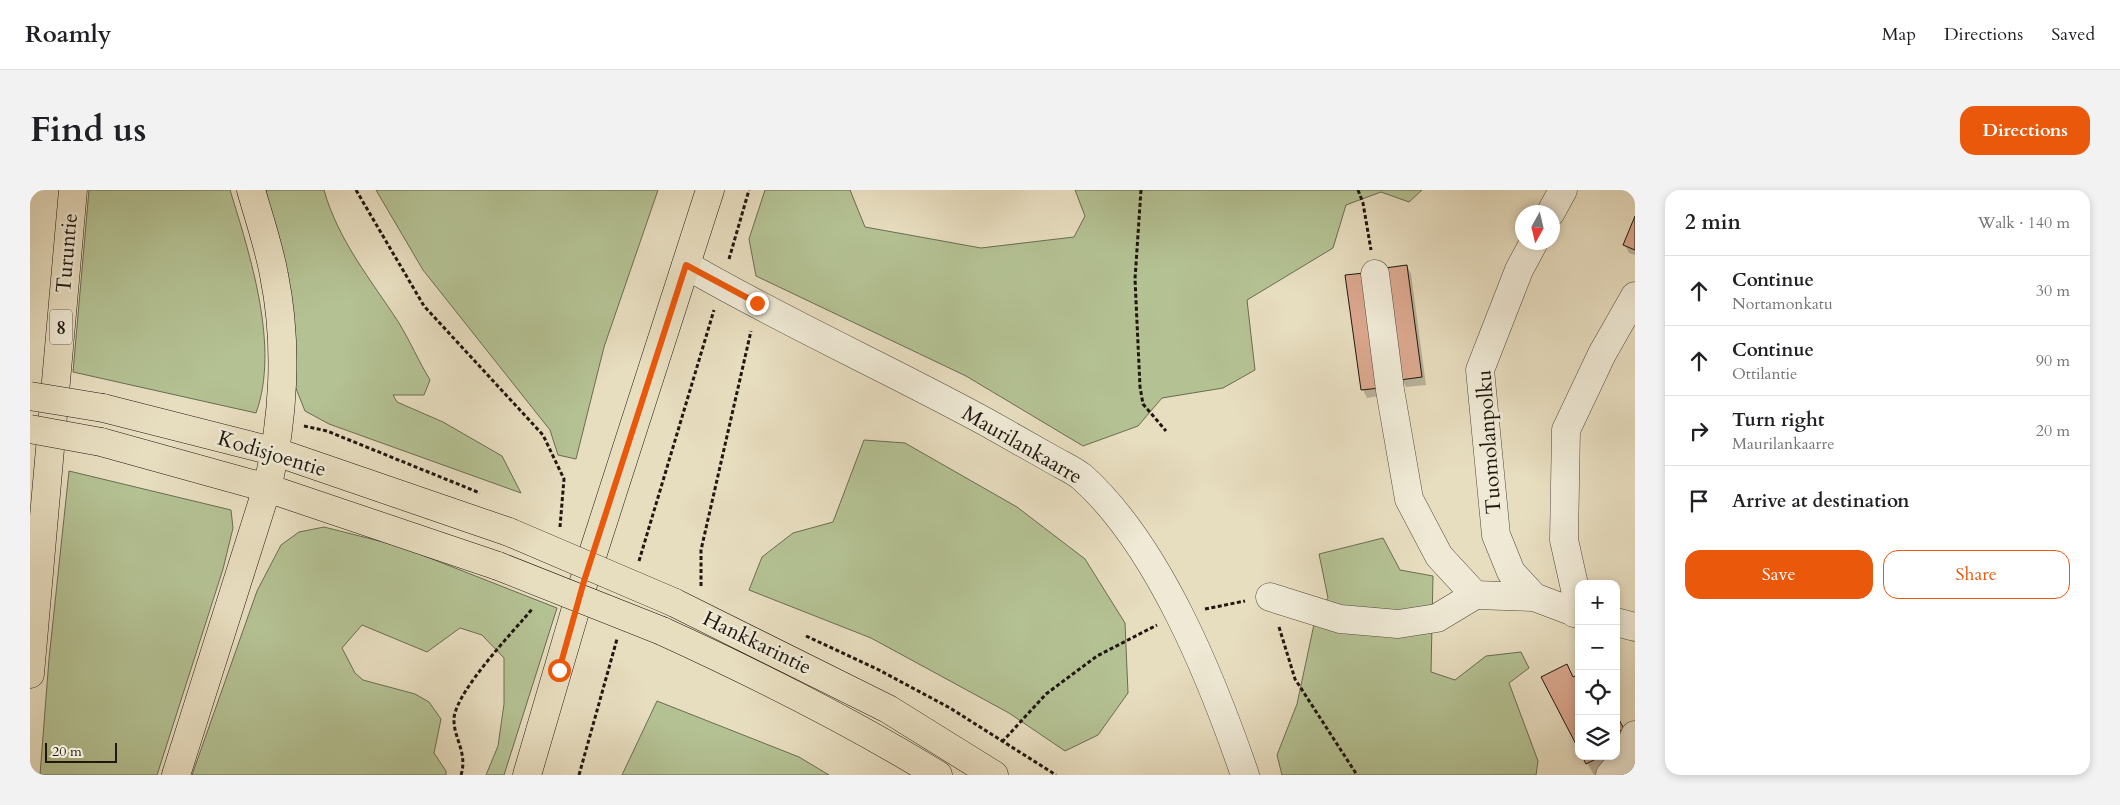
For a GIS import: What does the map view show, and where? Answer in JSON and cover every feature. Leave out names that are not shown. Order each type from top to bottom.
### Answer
[{"type":"main road","name":"Turuntie","points":[[30,674],[73,190]]},
{"type":"main road","points":[[176,775],[267,488],[276,452],[280,420],[281,347],[278,306],[274,275],[251,190]]},
{"type":"main road","points":[[527,775],[584,581],[710,190]]},
{"type":"main road","name":"Kodisjoentie","points":[[30,396],[103,408],[276,452],[509,532]]},
{"type":"main road","name":"Kodisjoentie","points":[[30,428],[101,442],[267,488],[498,566]]},
{"type":"main road","points":[[30,512],[48,465]]},
{"type":"main road","name":"Hankkarintie","points":[[509,532],[673,602],[888,709],[994,775]]},
{"type":"main road","name":"Hankkarintie","points":[[498,566],[662,631],[743,668],[882,741],[938,775]]},
{"type":"street","points":[[1555,205],[1563,190]]},
{"type":"street","name":"Tuomolanpolku","points":[[1530,250],[1519,270],[1480,370],[1496,535],[1511,572],[1534,597],[1575,613]]},
{"type":"street","name":"Maurilankaarre","points":[[686,265],[721,285],[926,389],[1081,476],[1110,505],[1136,541],[1170,618],[1230,731],[1246,775]]},
{"type":"street","points":[[1375,274],[1390,390],[1409,499],[1439,556],[1474,595]]},
{"type":"street","points":[[1575,589],[1564,540],[1566,430],[1602,354],[1635,296]]},
{"type":"street","points":[[1270,597],[1340,619],[1398,624],[1437,618],[1474,595],[1534,597]]},
{"type":"street","points":[[1620,623],[1635,627]]},
{"type":"street","points":[[1610,775],[1626,756],[1635,735]]},
{"type":"path","points":[[356,190],[424,306],[543,435],[564,479],[560,532]]},
{"type":"path","points":[[637,568],[749,190]]},
{"type":"path","points":[[1141,190],[1136,279],[1140,387],[1143,404],[1166,431]]},
{"type":"path","points":[[1358,190],[1363,203],[1375,274]]},
{"type":"path","points":[[701,589],[701,550],[757,303]]},
{"type":"path","points":[[280,420],[327,431],[484,494]]},
{"type":"path","points":[[1002,742],[1046,694],[1097,656],[1170,618],[1270,597],[1295,680],[1357,775]]},
{"type":"path","points":[[461,775],[465,763],[454,718],[465,691],[534,607]]},
{"type":"path","points":[[579,775],[618,634]]},
{"type":"green space","points":[[89,190],[230,190],[246,243],[260,301],[264,331],[263,387],[256,413],[73,372]]},
{"type":"green space","points":[[266,190],[324,190],[346,243],[399,323],[430,380],[424,395],[393,395],[397,402],[443,422],[502,456],[521,493],[329,424],[305,411],[295,386],[288,286]]},
{"type":"green space","points":[[376,190],[658,190],[604,347],[576,459],[558,455],[550,430],[423,270]]},
{"type":"green space","points":[[765,190],[850,190],[865,227],[981,248],[1074,237],[1085,216],[1075,190],[1422,190],[1409,202],[1381,192],[1346,205],[1333,248],[1247,300],[1255,370],[1223,388],[1162,398],[1138,426],[1083,446],[966,376],[756,276],[749,239]]},
{"type":"green space","points":[[864,440],[905,443],[1017,507],[1085,559],[1125,623],[1128,693],[1098,735],[1065,751],[1009,713],[871,638],[749,590],[762,557],[793,533],[833,522]]},
{"type":"green space","points":[[69,471],[231,510],[233,528],[223,569],[157,775],[40,775],[49,659]]},
{"type":"green space","points":[[324,527],[399,546],[557,608],[504,775],[486,775],[498,746],[504,704],[504,658],[482,635],[460,628],[427,652],[362,625],[342,648],[355,673],[363,680],[415,694],[429,702],[441,719],[434,753],[446,771],[446,775],[192,775],[257,591],[281,545],[299,532]]},
{"type":"green space","points":[[1383,538],[1400,570],[1433,576],[1431,672],[1455,680],[1486,656],[1521,652],[1529,668],[1509,683],[1538,761],[1536,775],[1282,775],[1277,755],[1297,704],[1316,615],[1328,598],[1319,554]]},
{"type":"green space","points":[[657,701],[799,757],[829,775],[622,775]]},
{"type":"building","points":[[1635,216],[1635,250],[1623,245]]},
{"type":"building","points":[[1407,265],[1422,377],[1400,380],[1385,268]]},
{"type":"building","points":[[1364,273],[1380,388],[1361,390],[1345,275]]},
{"type":"building","points":[[1567,664],[1573,677],[1575,676],[1575,742],[1541,677]]},
{"type":"building","points":[[1620,722],[1624,729],[1620,731]]},
{"type":"building","points":[[1584,760],[1594,760],[1586,764]]},
{"type":"route","points":[[559,670],[584,581],[686,265],[757,303]]}]
